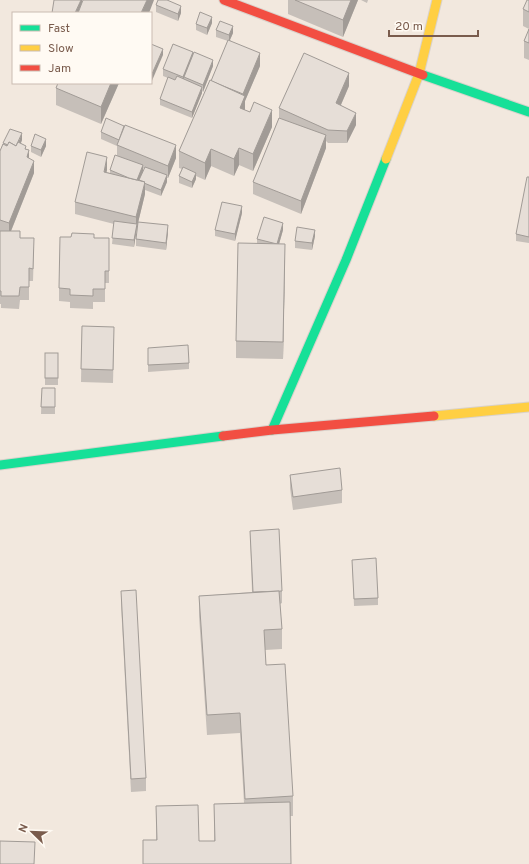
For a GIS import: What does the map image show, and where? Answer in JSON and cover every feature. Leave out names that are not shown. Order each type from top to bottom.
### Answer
[{"type":"street","points":[[224,0],[419,74],[529,112]]},
{"type":"street","points":[[272,430],[346,260],[419,74],[437,0]]},
{"type":"street","points":[[0,465],[272,430],[529,407]]},
{"type":"shaded area","points":[[0,0],[529,0],[529,864],[0,864]]},
{"type":"building","points":[[54,0],[81,0],[75,12],[52,12]]},
{"type":"building","points":[[83,0],[147,0],[141,12],[78,12]]},
{"type":"building","points":[[158,0],[167,0],[181,6],[178,14],[156,5]]},
{"type":"building","points":[[295,0],[351,0],[343,20]]},
{"type":"building","points":[[527,0],[529,0],[529,12],[523,9]]},
{"type":"building","points":[[200,12],[212,17],[207,28],[196,24]]},
{"type":"building","points":[[220,21],[233,26],[229,35],[216,30]]},
{"type":"building","points":[[529,29],[529,43],[524,41]]},
{"type":"building","points":[[228,40],[260,53],[243,94],[211,81]]},
{"type":"building","points":[[152,44],[163,49],[152,74]]},
{"type":"building","points":[[173,44],[193,52],[183,77],[163,69]]},
{"type":"building","points":[[194,52],[213,60],[203,85],[184,77]]},
{"type":"building","points":[[304,53],[349,73],[336,103],[356,113],[347,131],[328,130],[279,108]]},
{"type":"building","points":[[177,76],[202,87],[192,112],[160,99],[168,77],[175,80]]},
{"type":"building","points":[[210,80],[245,96],[240,108],[250,112],[254,102],[272,110],[253,154],[239,148],[234,159],[211,149],[205,163],[179,151]]},
{"type":"building","points":[[58,84],[111,84],[101,107],[56,88]]},
{"type":"building","points":[[106,118],[124,126],[119,140],[101,132]]},
{"type":"building","points":[[279,118],[326,135],[301,201],[253,182]]},
{"type":"building","points":[[125,125],[176,145],[168,166],[117,145]]},
{"type":"building","points":[[10,129],[22,133],[16,146],[9,142],[8,145],[3,143]]},
{"type":"building","points":[[35,134],[46,139],[41,150],[31,146]]},
{"type":"building","points":[[9,142],[16,146],[18,142],[26,146],[25,149],[29,150],[27,157],[34,161],[9,223],[0,220],[0,151],[3,144],[7,146]]},
{"type":"building","points":[[87,152],[107,157],[104,172],[145,182],[136,217],[75,202]]},
{"type":"building","points":[[115,155],[143,165],[137,180],[110,170]]},
{"type":"building","points":[[145,167],[167,175],[161,190],[139,180]]},
{"type":"building","points":[[183,167],[196,173],[192,182],[179,176]]},
{"type":"building","points":[[527,177],[529,177],[529,237],[516,234]]},
{"type":"building","points":[[222,202],[242,206],[235,234],[215,230]]},
{"type":"building","points":[[264,217],[283,223],[277,244],[257,239]]},
{"type":"building","points":[[114,221],[137,224],[134,240],[112,238]]},
{"type":"building","points":[[138,222],[168,225],[166,243],[136,239]]},
{"type":"building","points":[[297,227],[315,230],[312,243],[295,241]]},
{"type":"building","points":[[0,231],[20,231],[20,238],[34,238],[33,269],[29,268],[29,287],[20,287],[19,296],[1,296]]},
{"type":"building","points":[[72,233],[94,234],[94,238],[109,238],[109,271],[105,271],[105,289],[93,289],[93,296],[70,295],[70,289],[59,288],[60,237],[71,237]]},
{"type":"building","points":[[238,243],[285,244],[283,342],[236,341]]},
{"type":"building","points":[[82,326],[114,327],[113,370],[81,369]]},
{"type":"building","points":[[188,345],[189,363],[148,365],[148,348]]},
{"type":"building","points":[[45,353],[58,353],[58,378],[45,378]]},
{"type":"building","points":[[42,388],[55,388],[55,407],[41,407]]},
{"type":"building","points":[[340,468],[342,490],[293,497],[290,475]]},
{"type":"building","points":[[279,529],[282,591],[253,592],[250,531]]},
{"type":"building","points":[[376,558],[378,598],[354,599],[352,560]]},
{"type":"building","points":[[136,590],[146,778],[131,779],[121,591]]},
{"type":"building","points":[[279,591],[282,629],[264,630],[266,665],[285,664],[293,796],[245,799],[240,713],[207,715],[199,596]]},
{"type":"building","points":[[290,802],[291,864],[143,864],[143,840],[157,840],[156,806],[198,805],[199,841],[215,841],[214,804]]},
{"type":"building","points":[[0,841],[35,842],[34,864],[0,864]]},
{"type":"traffic: fast","points":[[423,75],[529,112]]},
{"type":"traffic: fast","points":[[272,430],[346,260],[386,159]]},
{"type":"traffic: fast","points":[[0,465],[223,436]]},
{"type":"traffic: slow","points":[[386,159],[419,74],[437,0]]},
{"type":"traffic: slow","points":[[434,416],[529,407]]},
{"type":"traffic: jam","points":[[224,0],[423,75]]},
{"type":"traffic: jam","points":[[223,436],[272,430],[434,416]]}]
